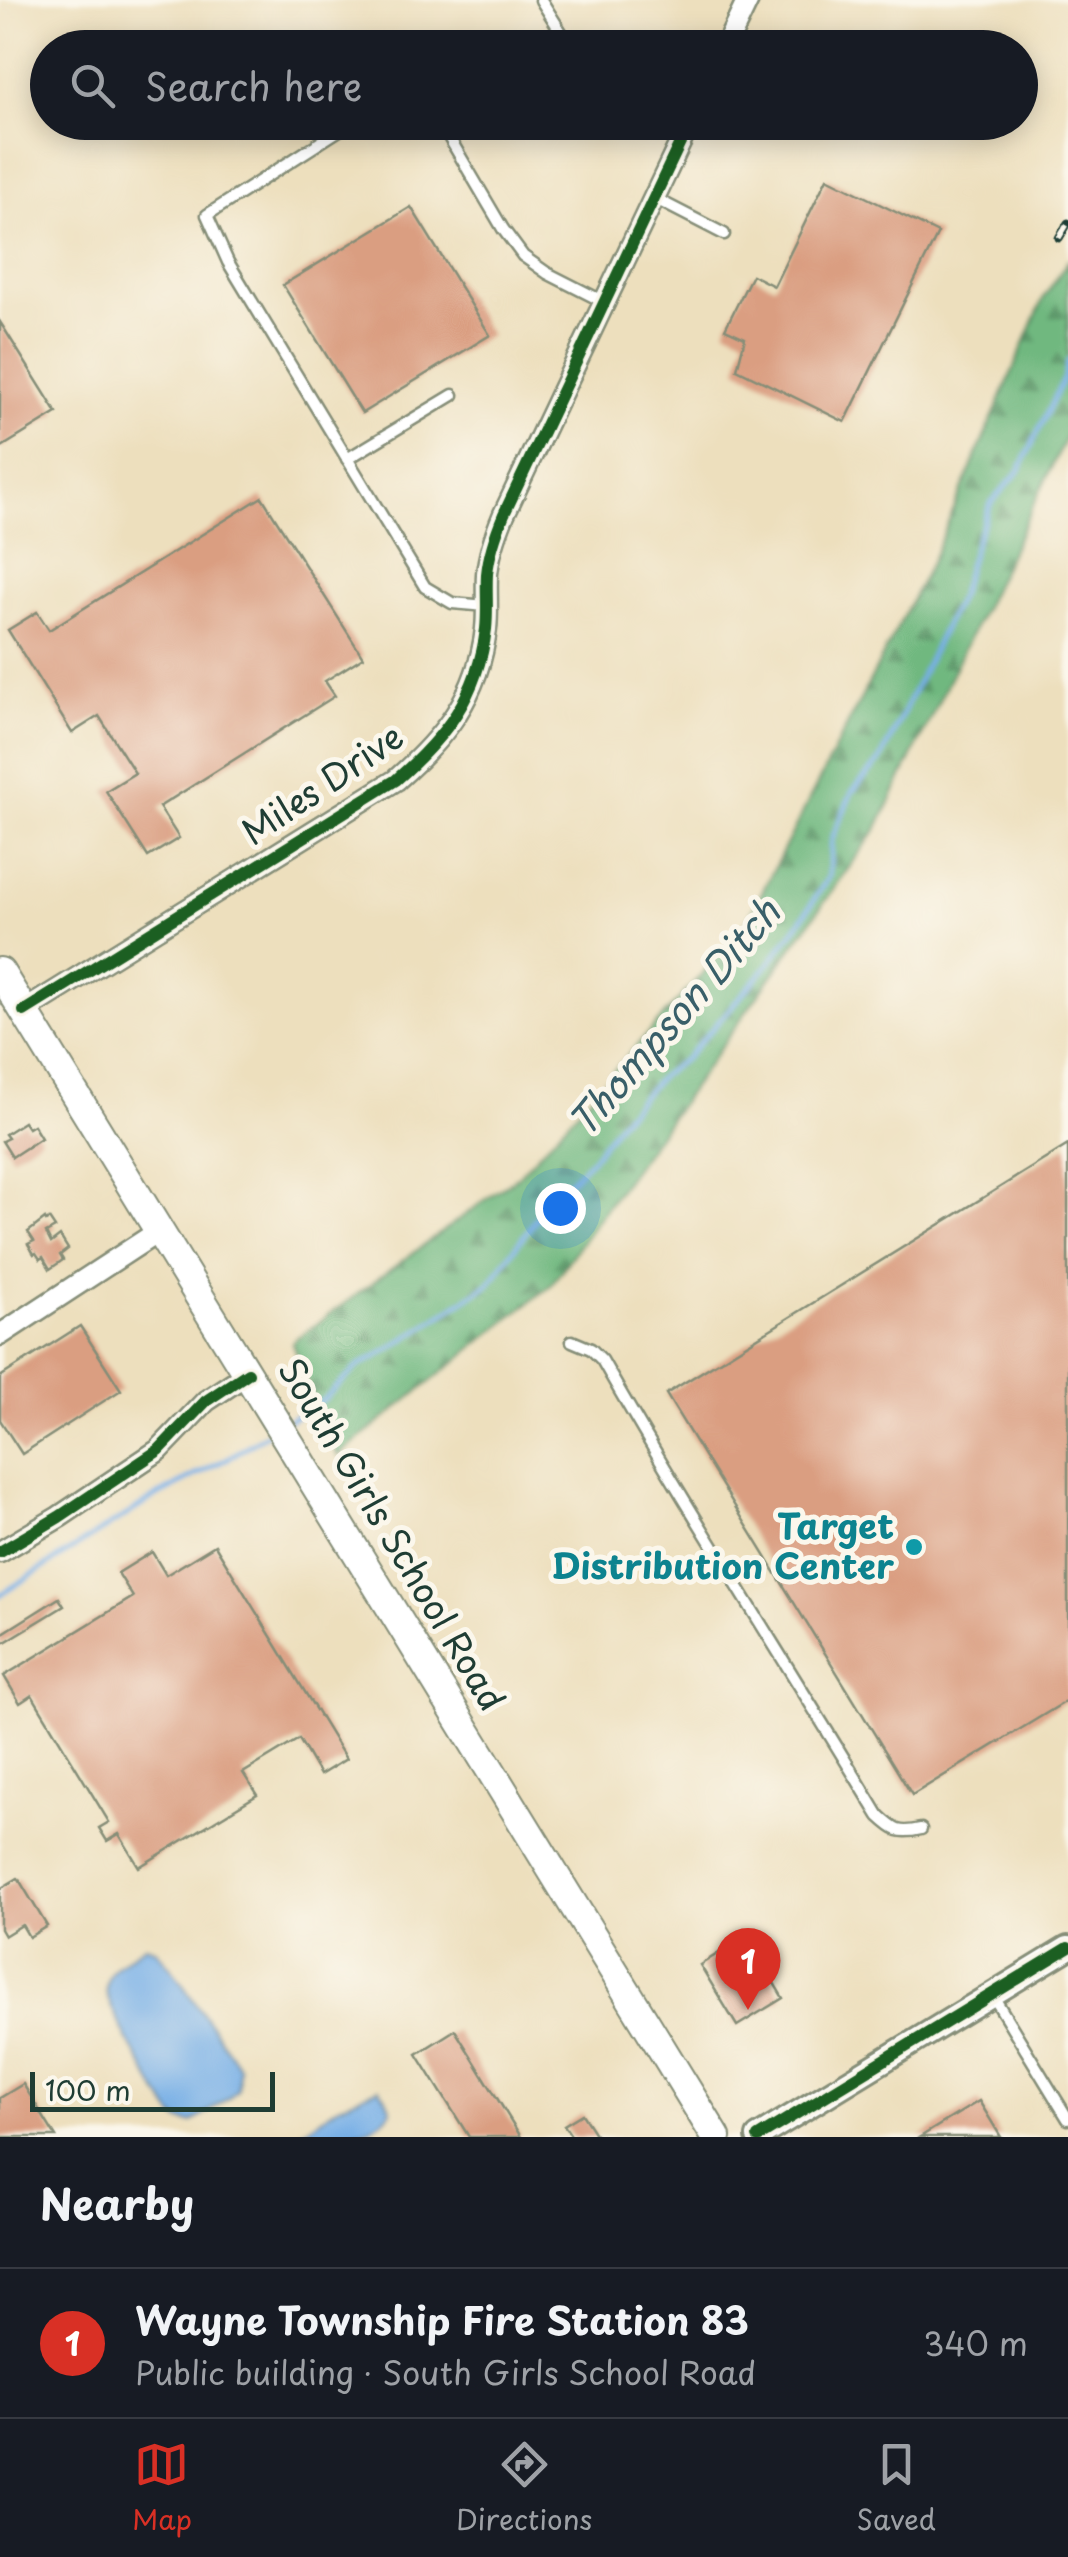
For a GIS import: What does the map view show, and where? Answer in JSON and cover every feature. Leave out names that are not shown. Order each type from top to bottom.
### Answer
[{"type":"main road","name":"South Girls School Road","points":[[0,972],[716,2137]]},
{"type":"street","points":[[734,30],[748,0]]},
{"type":"street","name":"Miles Drive","points":[[24,1011],[380,790],[417,764],[443,736],[467,696],[480,660],[488,567],[498,529],[681,140]]},
{"type":"street","points":[[0,1334],[160,1231]]},
{"type":"street","points":[[0,1552],[159,1450],[206,1401],[248,1372]]},
{"type":"street","points":[[758,2137],[1068,1948]]},
{"type":"lane","points":[[541,0],[559,30]]},
{"type":"lane","points":[[324,140],[207,215],[228,262],[425,587],[452,603],[487,606]]},
{"type":"lane","points":[[451,140],[523,256],[604,302]]},
{"type":"lane","points":[[654,198],[724,234]]},
{"type":"lane","points":[[347,459],[453,395]]},
{"type":"lane","points":[[572,1341],[592,1350],[602,1360],[879,1816],[894,1830],[922,1829]]},
{"type":"lane","points":[[992,1996],[1068,2119]]},
{"type":"green space","points":[[1068,261],[1068,433],[878,827],[551,1285],[338,1456],[292,1342],[518,1176],[743,929],[934,556],[1043,299]]},
{"type":"water","points":[[145,1946],[155,1949],[172,1969],[239,2067],[238,2088],[192,2123],[177,2118],[160,2095],[125,2034],[106,1990],[114,1969]]},
{"type":"water","points":[[379,2088],[391,2110],[374,2126],[349,2134],[295,2137],[337,2107]]},
{"type":"building","points":[[827,178],[938,233],[845,422],[737,369],[745,338],[725,329],[752,275],[774,286]]},
{"type":"building","points":[[411,207],[490,335],[362,413],[283,285]]},
{"type":"building","points":[[0,322],[57,413],[0,448]]},
{"type":"building","points":[[262,497],[363,657],[325,681],[335,696],[159,807],[179,838],[148,857],[106,791],[135,773],[99,716],[72,733],[8,630],[37,612],[49,630]]},
{"type":"building","points":[[24,1122],[28,1128],[33,1125],[41,1138],[12,1157],[2,1141],[8,1138],[5,1134]]},
{"type":"building","name":"Target Distribution Center","points":[[1068,1145],[1068,1700],[912,1795],[666,1394]]},
{"type":"building","points":[[45,1219],[55,1228],[46,1233],[51,1243],[60,1236],[68,1249],[60,1255],[63,1260],[50,1269],[28,1244],[34,1241],[28,1232]]},
{"type":"building","points":[[80,1326],[121,1390],[22,1454],[0,1420],[0,1377]]},
{"type":"building","points":[[215,1545],[346,1759],[320,1775],[299,1739],[243,1773],[257,1795],[139,1867],[119,1834],[107,1841],[99,1828],[109,1822],[32,1695],[20,1703],[4,1676],[133,1597],[118,1573],[152,1552],[166,1575]]},
{"type":"building","points":[[59,1598],[64,1606],[0,1645],[0,1635]]},
{"type":"building","points":[[18,1878],[47,1926],[29,1937],[22,1925],[4,1936],[0,1929],[0,1889]]},
{"type":"building","points":[[746,1936],[783,1998],[737,2026],[700,1965]]},
{"type":"building","points":[[455,2030],[521,2137],[469,2137],[417,2054]]},
{"type":"building","points":[[23,2084],[56,2137],[0,2137],[0,2098]]},
{"type":"building","points":[[979,2101],[1001,2137],[920,2137]]},
{"type":"building","points":[[582,2114],[597,2137],[572,2137],[564,2125]]},
{"type":"waterway","name":"Thompson Ditch","points":[[289,1420],[324,1399],[358,1367],[489,1284],[550,1199],[589,1162],[621,1119],[662,1075],[686,1058],[765,969],[798,925],[829,876],[832,839],[852,792],[880,761],[960,594],[991,503],[1020,470],[1068,361]]},
{"type":"waterway","name":"Thompson Ditch","points":[[0,1595],[155,1497],[271,1431]]},
{"type":"railway","points":[[1059,238],[1068,223]]},
{"type":"cycle path","points":[[24,1011],[396,780],[444,731],[467,695],[482,653],[488,566],[501,521],[681,140]]},
{"type":"cycle path","points":[[0,1552],[159,1450],[206,1401],[248,1373]]},
{"type":"cycle path","points":[[758,2137],[1068,1948]]},
{"type":"place","name":"Target Distribution Center","points":[[914,1547]]},
{"type":"place","name":"Wayne Township Fire Station 83","points":[[748,2010]]}]
